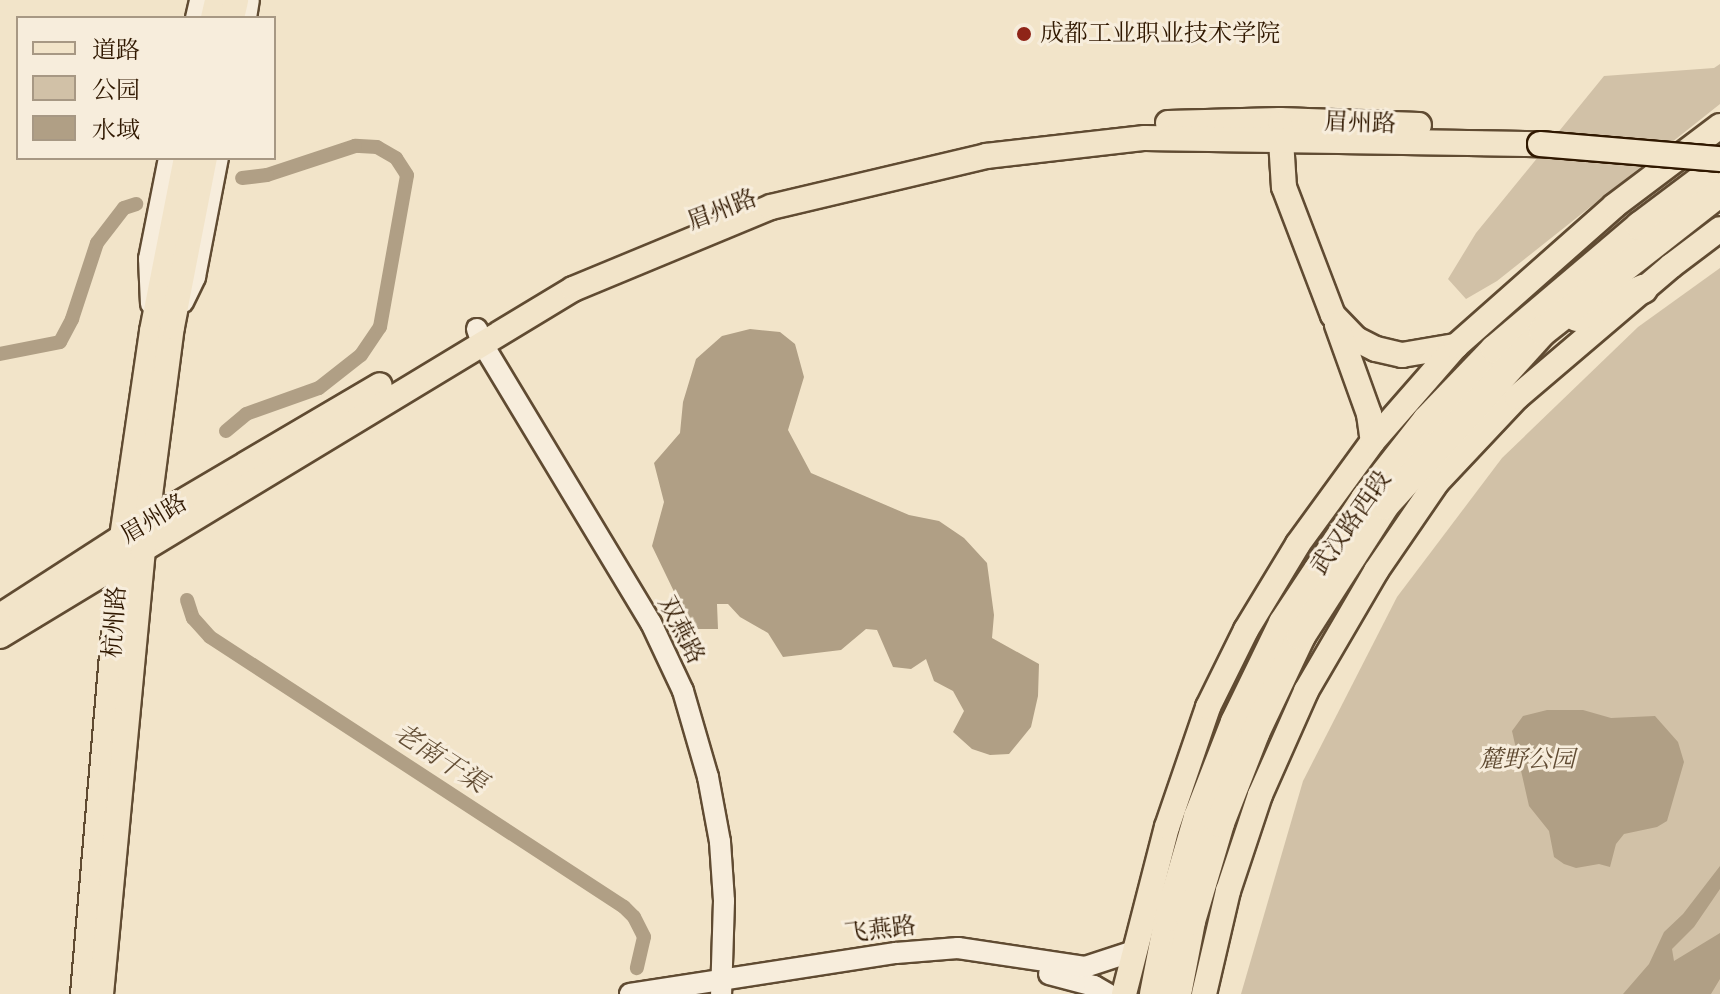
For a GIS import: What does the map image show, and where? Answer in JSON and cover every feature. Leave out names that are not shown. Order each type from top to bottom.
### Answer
[{"type":"highway","name":"武汉路西段","points":[[1154,994],[1177,889],[1198,817],[1235,722],[1283,623],[1365,499],[1427,420],[1495,349],[1640,226],[1720,166]]},
{"type":"highway","name":"武汉路西段","points":[[1177,994],[1191,921],[1220,823],[1255,733],[1301,636],[1385,505],[1543,331],[1720,192]]},
{"type":"highway","points":[[1543,331],[1643,289]]},
{"type":"main road","points":[[1124,994],[1167,827],[1208,707],[1246,630],[1298,544],[1373,441],[1456,346],[1614,206],[1720,126]]},
{"type":"main road","points":[[1280,130],[1284,187],[1369,414],[1373,441]]},
{"type":"main road","name":"眉州路","points":[[147,522],[479,336],[573,289],[771,207],[986,156],[1145,138],[1280,130],[1540,136]]},
{"type":"main road","points":[[1540,136],[1720,144]]},
{"type":"main road","points":[[1540,136],[1720,159]]},
{"type":"main road","name":"杭州路","points":[[83,994],[128,549],[186,160]]},
{"type":"main road","name":"杭州路","points":[[101,994],[128,549],[147,522],[162,329],[204,160]]},
{"type":"main road","points":[[1204,994],[1228,891],[1260,795],[1306,691],[1376,571],[1437,482],[1517,397],[1643,289],[1720,229]]},
{"type":"main road","points":[[1333,315],[1356,339],[1376,349],[1402,355],[1456,346]]},
{"type":"main road","points":[[0,636],[128,549],[479,336]]},
{"type":"main road","name":"眉州路","points":[[0,616],[128,549]]},
{"type":"street","points":[[162,329],[149,259],[169,160]]},
{"type":"street","points":[[162,329],[195,277],[218,160]]},
{"type":"street","name":"双燕路","points":[[479,336],[651,623],[683,691],[708,777],[720,842],[724,901],[721,988]]},
{"type":"street","name":"飞燕路","points":[[693,994],[896,953],[958,948],[1085,967],[1112,962],[1134,951]]},
{"type":"street","name":"飞燕路","points":[[630,994],[721,988],[945,959],[1004,964],[1094,986],[1108,994]]},
{"type":"green space","points":[[1720,64],[1720,104],[1497,281],[1466,299],[1448,279],[1476,233],[1604,76],[1714,68]]},
{"type":"green space","name":"麓野公园","points":[[1720,268],[1720,994],[1241,994],[1303,781],[1397,597],[1502,458],[1638,327]]},
{"type":"water","points":[[750,329],[780,332],[795,344],[804,377],[788,430],[811,473],[909,515],[939,521],[964,538],[987,563],[994,615],[992,638],[1039,664],[1038,696],[1031,727],[1009,754],[990,755],[972,749],[953,732],[964,711],[953,691],[934,681],[926,659],[911,669],[893,667],[877,630],[866,629],[841,650],[783,657],[768,633],[740,617],[728,604],[717,604],[718,629],[692,629],[652,546],[664,502],[654,463],[680,433],[683,402],[696,359],[722,336]]},
{"type":"water","points":[[1547,710],[1583,710],[1611,718],[1655,716],[1678,742],[1684,762],[1667,821],[1657,827],[1624,834],[1616,844],[1610,867],[1599,864],[1576,868],[1554,857],[1549,831],[1529,806],[1512,731],[1523,716]]},
{"type":"water","points":[[1720,866],[1720,889],[1694,927],[1672,949],[1674,961],[1720,933],[1720,979],[1711,994],[1623,994],[1649,964],[1664,932],[1683,914]]},
{"type":"waterway","name":"老南干渠","points":[[226,431],[246,414],[319,388],[361,355],[380,327],[407,175],[396,158],[377,147],[355,146],[267,175],[242,178]]},
{"type":"waterway","name":"老南干渠","points":[[0,354],[60,342],[72,319],[97,243],[124,208],[136,204]]},
{"type":"waterway","name":"老南干渠","points":[[187,600],[193,618],[210,637],[624,907],[634,917],[644,937],[637,968]]},
{"type":"place","name":"成都工业职业技术学院","points":[[1024,34]]}]
